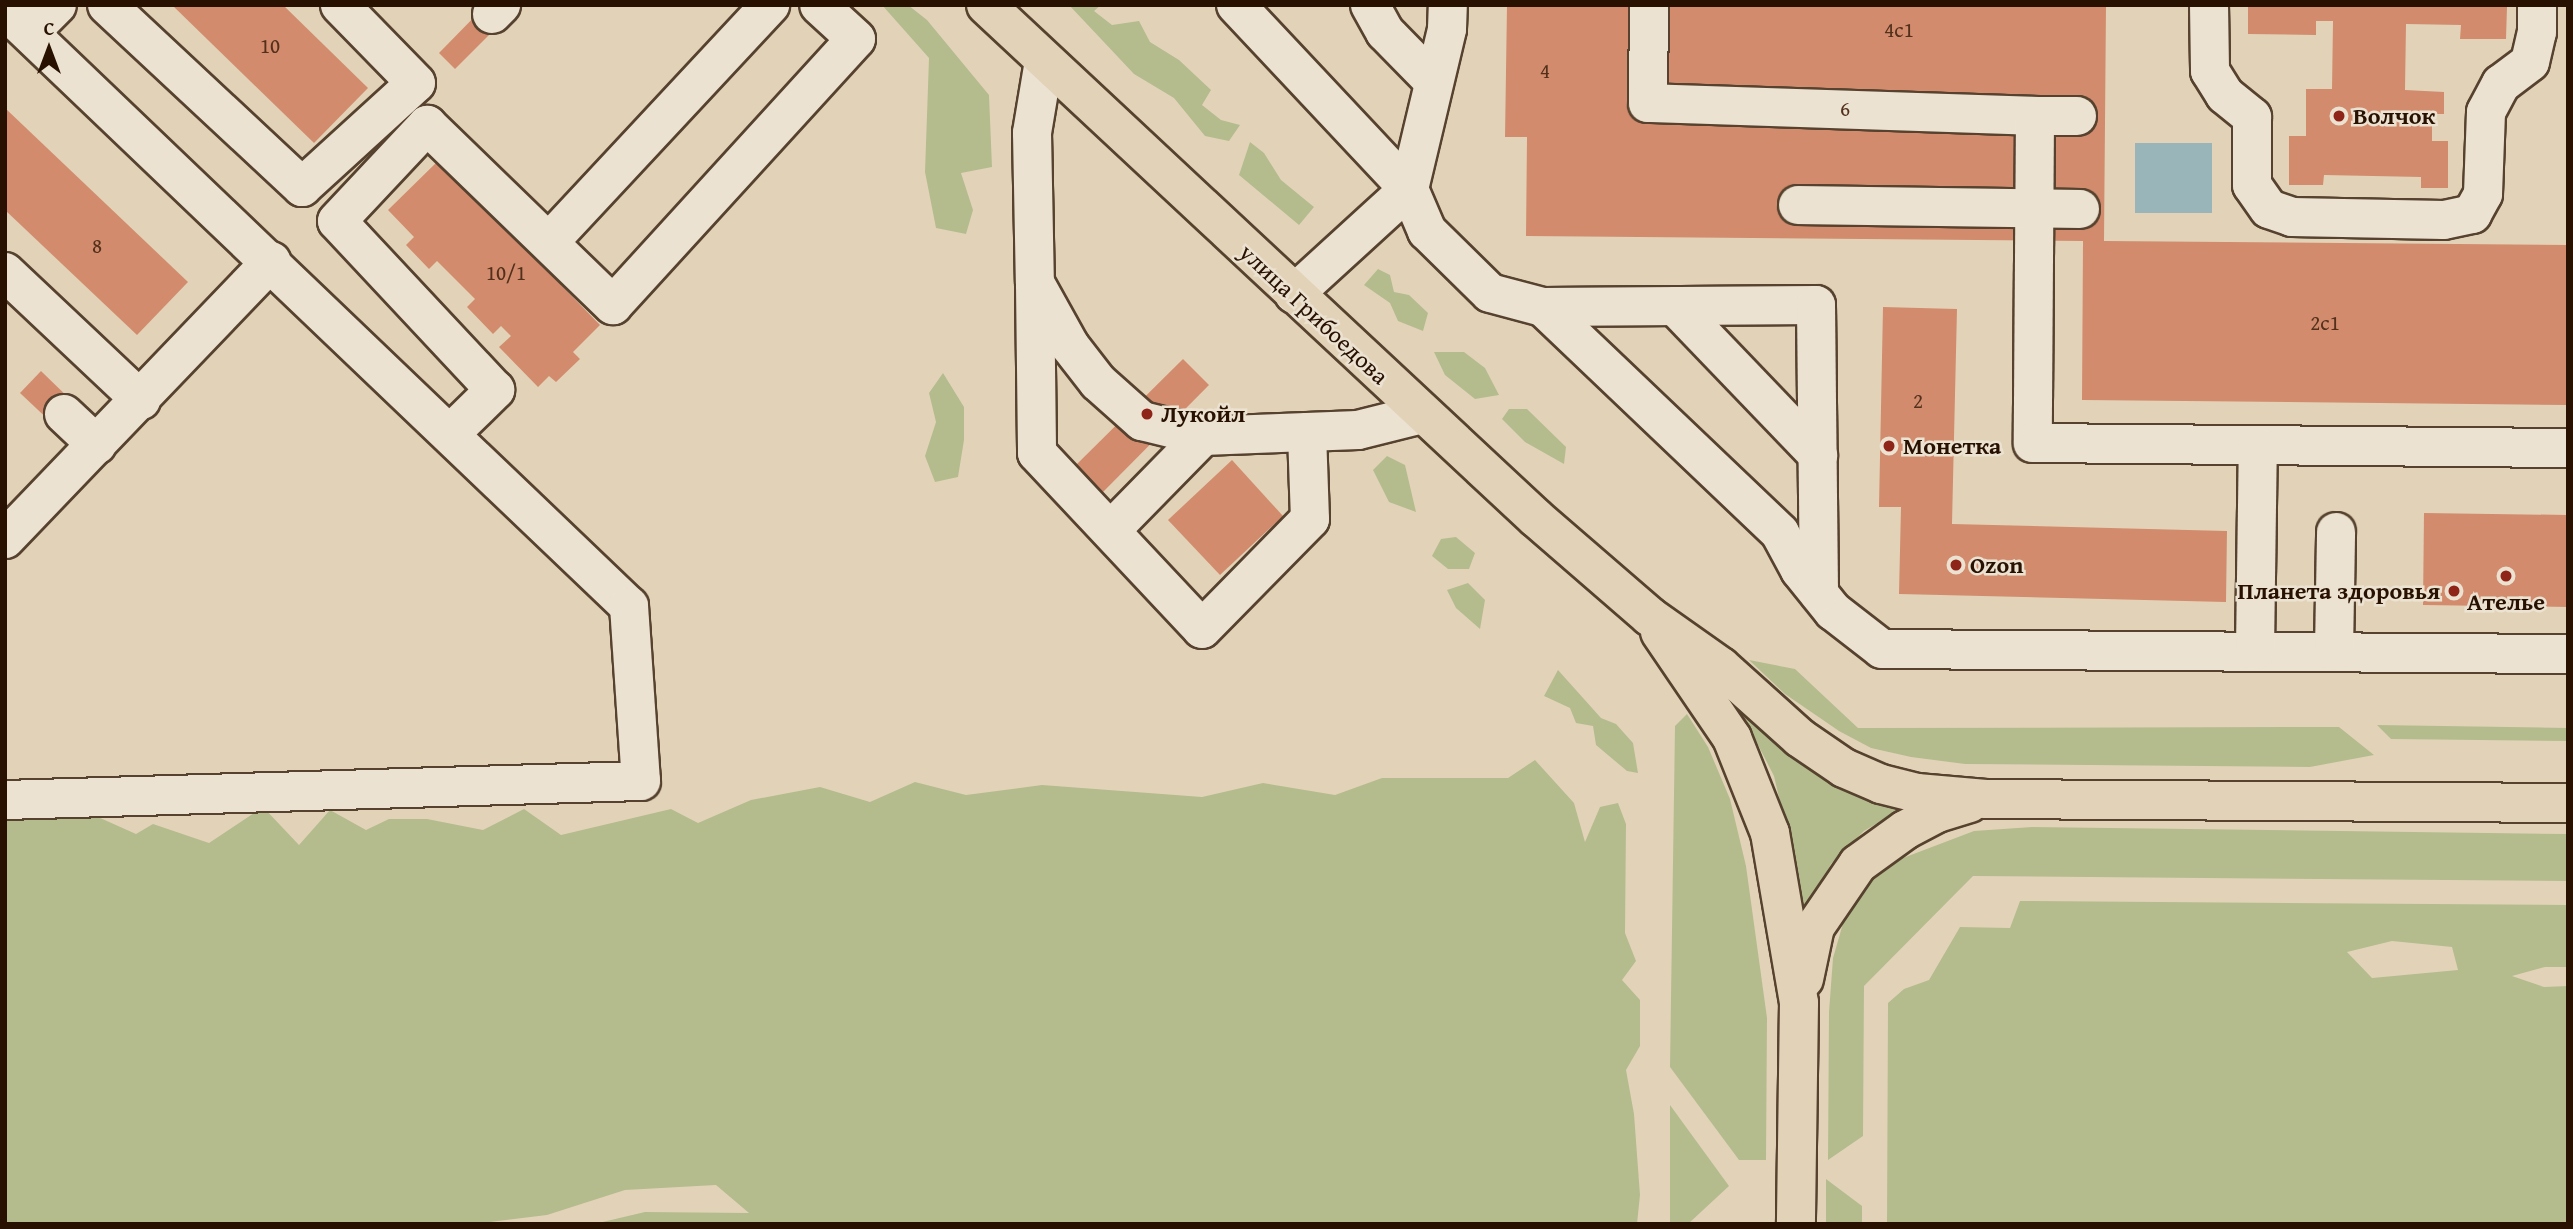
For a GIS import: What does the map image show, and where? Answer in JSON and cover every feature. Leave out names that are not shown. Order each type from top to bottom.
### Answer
[{"type":"main road","name":"улица Грибоедова","points":[[986,5],[1422,414],[1649,616]]},
{"type":"main road","points":[[1649,616],[1721,667],[1800,738],[1843,768],[1881,784],[1917,793],[1986,799],[2568,803]]},
{"type":"main road","points":[[1649,616],[1732,738],[1755,787],[1784,899],[1799,1003],[1796,1224]]},
{"type":"main road","points":[[1799,1003],[1815,927],[1858,864],[1937,813],[1986,799]]},
{"type":"lane","points":[[5,800],[641,781],[629,606],[272,261],[18,21],[57,5]]},
{"type":"lane","points":[[107,5],[302,187],[416,83],[340,5]]},
{"type":"lane","points":[[550,241],[770,5]]},
{"type":"lane","points":[[451,433],[495,390],[337,221],[428,125],[613,304],[856,39],[819,5]]},
{"type":"lane","points":[[1236,5],[1409,189],[1427,230],[1490,293],[1543,307],[1816,304],[1819,593]]},
{"type":"lane","points":[[1370,5],[1385,32],[1433,81]]},
{"type":"lane","points":[[1294,294],[1409,189],[1447,29],[1448,5]]},
{"type":"lane","points":[[1649,5],[1648,103],[2077,116]]},
{"type":"lane","points":[[2209,5],[2210,71],[2225,95],[2252,117],[2252,185],[2269,209],[2292,216],[2444,220],[2472,214],[2483,194],[2486,112],[2501,84],[2530,62],[2537,32],[2537,5]]},
{"type":"lane","points":[[1044,61],[1032,133],[1037,453],[1202,629],[1310,519],[1307,432]]},
{"type":"lane","points":[[2035,116],[2034,443],[2568,449]]},
{"type":"lane","points":[[1798,205],[2080,209]]},
{"type":"lane","points":[[10,525],[97,445],[272,261]]},
{"type":"lane","points":[[5,272],[141,400]]},
{"type":"lane","points":[[1035,283],[1070,346],[1098,382],[1142,421],[1203,436],[1358,430],[1422,414]]},
{"type":"lane","points":[[1675,306],[1818,455]]},
{"type":"lane","points":[[1543,307],[1780,533],[1833,611],[1882,649],[2568,654]]},
{"type":"lane","points":[[64,414],[97,445]]},
{"type":"lane","points":[[1111,530],[1203,436]]},
{"type":"lane","points":[[2255,650],[2258,446]]},
{"type":"lane","points":[[2334,652],[2336,531]]},
{"type":"green space","points":[[882,5],[908,5],[927,20],[989,95],[992,167],[961,173],[973,210],[966,234],[936,228],[925,172],[929,58]]},
{"type":"green space","points":[[1069,5],[1101,5],[1094,11],[1112,25],[1139,21],[1150,42],[1179,60],[1211,90],[1202,105],[1221,120],[1240,125],[1229,141],[1205,136],[1174,98],[1134,74]]},
{"type":"green space","points":[[1250,142],[1264,153],[1281,180],[1314,207],[1299,225],[1239,175]]},
{"type":"green space","points":[[1378,269],[1390,275],[1394,292],[1409,295],[1428,313],[1423,331],[1398,321],[1390,303],[1364,285]]},
{"type":"green space","points":[[1434,352],[1464,352],[1485,368],[1499,395],[1475,399],[1445,375]]},
{"type":"green space","points":[[943,373],[964,407],[964,440],[958,477],[935,482],[925,456],[936,422],[929,393]]},
{"type":"green space","points":[[1509,409],[1527,409],[1566,447],[1564,464],[1525,442],[1502,419]]},
{"type":"green space","points":[[1387,456],[1405,465],[1416,512],[1389,502],[1373,470]]},
{"type":"green space","points":[[1456,537],[1475,553],[1469,569],[1448,569],[1432,556],[1441,539]]},
{"type":"green space","points":[[1468,583],[1485,600],[1480,629],[1456,608],[1447,590]]},
{"type":"green space","points":[[1749,660],[1795,669],[1858,728],[2339,727],[2374,755],[2310,767],[1965,764],[1911,757],[1871,748],[1839,731],[1785,694]]},
{"type":"green space","points":[[1558,670],[1601,718],[1616,724],[1633,743],[1638,773],[1627,771],[1596,745],[1593,726],[1576,723],[1570,708],[1544,696]]},
{"type":"green space","points":[[1733,696],[1906,806],[1864,831],[1831,864],[1806,913],[1774,776]]},
{"type":"green space","points":[[1687,714],[1708,747],[1730,799],[1746,866],[1767,1018],[1766,1160],[1739,1160],[1670,1067],[1675,726]]},
{"type":"green space","points":[[2377,725],[2568,728],[2568,741],[2391,739]]},
{"type":"green space","points":[[1535,760],[1574,803],[1585,842],[1600,807],[1618,803],[1626,824],[1625,933],[1636,961],[1622,980],[1640,1000],[1640,1046],[1626,1070],[1634,1114],[1640,1195],[1637,1224],[594,1224],[645,1212],[749,1213],[716,1185],[625,1190],[547,1215],[474,1224],[5,1224],[5,820],[98,817],[136,834],[153,824],[209,843],[263,807],[299,845],[330,810],[366,830],[389,819],[427,819],[483,830],[524,809],[561,835],[671,809],[698,823],[751,800],[820,787],[870,802],[915,782],[966,795],[1042,785],[1202,797],[1263,783],[1335,795],[1382,778],[1508,778]]},
{"type":"green space","points":[[2032,827],[2568,834],[2568,881],[1973,876],[1864,986],[1863,1136],[1828,1160],[1829,1012],[1833,958],[1846,913],[1869,883],[1903,858],[1974,831]]},
{"type":"green space","points":[[2020,901],[2568,905],[2568,967],[2545,967],[2512,976],[2544,987],[2568,986],[2568,1224],[1887,1224],[1888,1003],[1904,989],[1929,980],[1960,927],[2010,928]],"holes":[[[2392,941],[2452,947],[2458,970],[2372,978],[2347,952]]]},
{"type":"green space","points":[[1670,1105],[1729,1186],[1688,1224],[1670,1224]]},
{"type":"green space","points":[[1826,1179],[1862,1206],[1862,1224],[1826,1224]]},
{"type":"water","points":[[2135,143],[2212,143],[2212,213],[2135,213]]},
{"type":"building","points":[[172,5],[283,5],[368,88],[314,143]]},
{"type":"building","points":[[1507,5],[2106,5],[2104,241],[2568,245],[2568,405],[2082,400],[2083,241],[1526,236],[1527,137],[1505,137]]},
{"type":"building","points":[[2248,5],[2507,7],[2506,39],[2460,39],[2461,25],[2406,24],[2405,90],[2444,92],[2444,114],[2432,114],[2432,141],[2448,141],[2448,188],[2421,188],[2421,177],[2324,175],[2323,185],[2289,185],[2289,136],[2306,136],[2306,89],[2332,89],[2333,21],[2316,21],[2316,35],[2248,34]]},
{"type":"building","points":[[484,7],[501,23],[455,69],[439,53]]},
{"type":"building","points":[[5,108],[188,282],[137,335],[5,210]]},
{"type":"building","points":[[439,160],[536,260],[543,253],[568,278],[561,285],[600,325],[573,352],[580,359],[556,382],[549,376],[538,387],[499,347],[511,336],[501,326],[493,334],[467,307],[475,299],[437,261],[429,269],[406,245],[414,237],[388,210]]},
{"type":"building","points":[[1883,307],[1957,309],[1952,524],[2227,531],[2226,602],[1899,594],[1901,507],[1879,507]]},
{"type":"building","points":[[1183,359],[1209,385],[1103,492],[1076,465]]},
{"type":"building","points":[[41,371],[75,404],[54,425],[20,393]]},
{"type":"building","points":[[1232,460],[1283,516],[1220,575],[1168,520]]},
{"type":"building","points":[[2424,513],[2568,515],[2568,607],[2423,605]]},
{"type":"place","name":"Волчок","points":[[2339,116]]},
{"type":"place","name":"Лукойл","points":[[1147,414]]},
{"type":"place","name":"Монетка","points":[[1889,446]]},
{"type":"place","name":"Ozon","points":[[1956,565]]},
{"type":"place","name":"Ателье","points":[[2506,576]]},
{"type":"place","name":"Планета здоровья","points":[[2454,591]]}]
